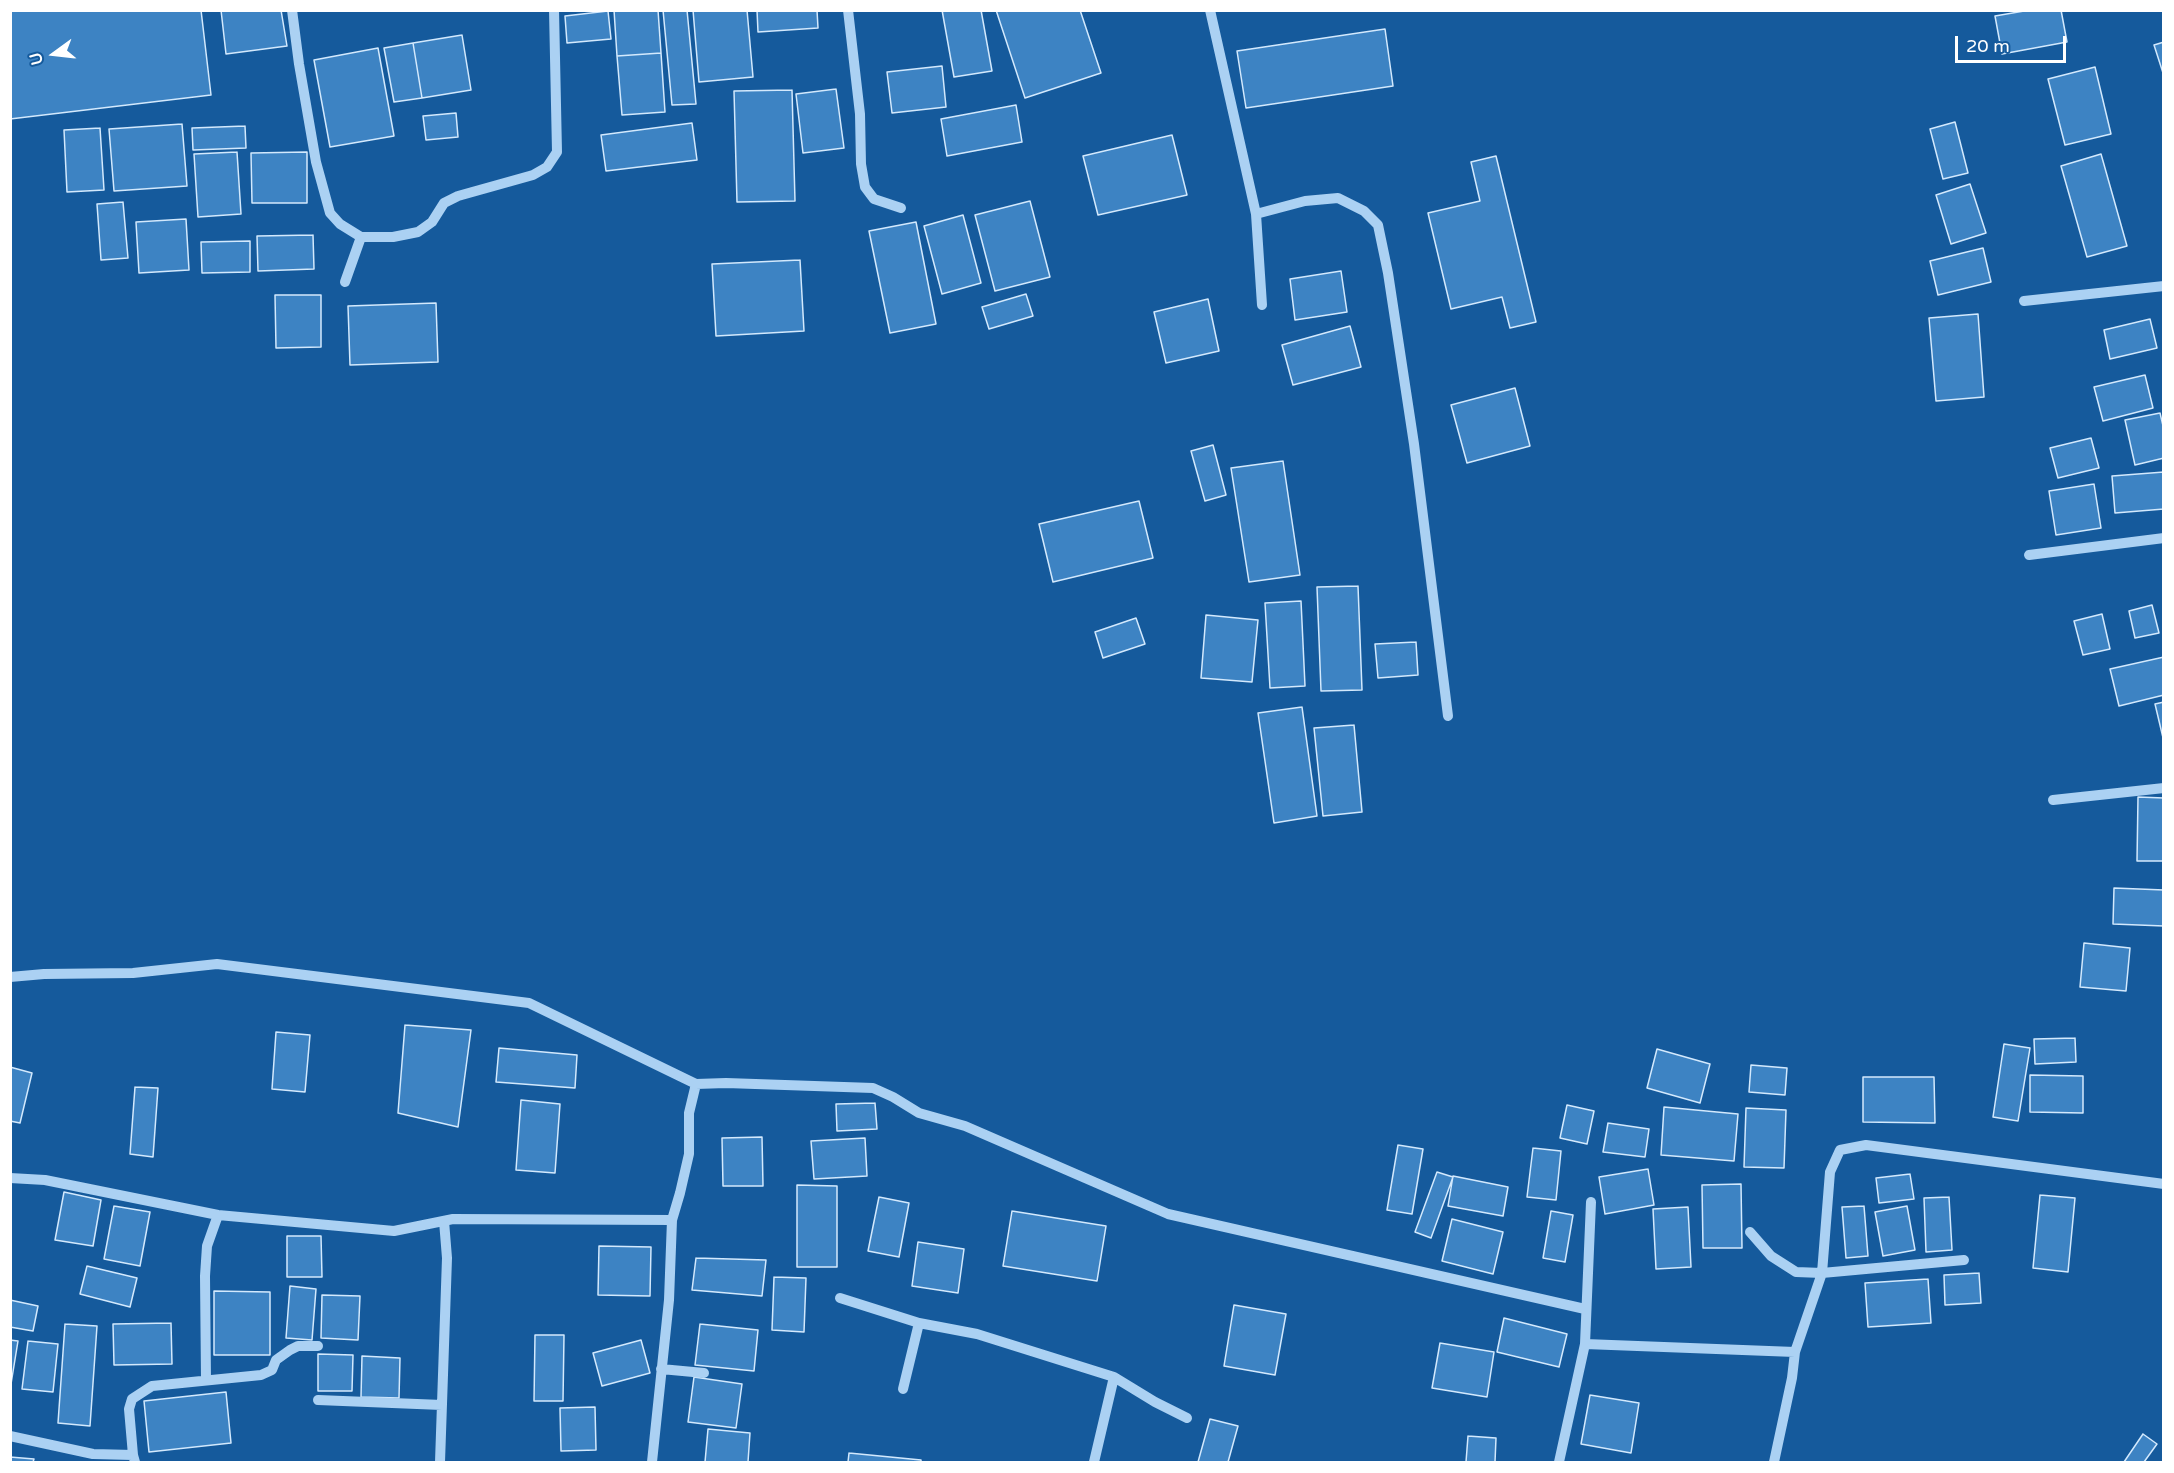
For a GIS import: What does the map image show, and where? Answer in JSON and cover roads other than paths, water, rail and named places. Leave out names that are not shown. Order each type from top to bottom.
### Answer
[{"type":"street","points":[[292,10],[316,162],[330,213],[339,224],[361,237],[393,237],[418,232],[432,222],[444,203],[458,196],[533,175],[547,167],[556,152],[554,10]]},
{"type":"street","points":[[848,10],[860,114],[861,164],[865,187],[874,199],[901,208]]},
{"type":"street","points":[[1210,10],[1256,214],[1262,305]]},
{"type":"street","points":[[1256,214],[1305,201],[1338,198],[1364,211],[1378,225],[1388,273],[1414,444],[1448,716]]},
{"type":"street","points":[[345,282],[361,237]]},
{"type":"street","points":[[2024,301],[2163,286]]},
{"type":"street","points":[[2029,555],[2163,538]]},
{"type":"street","points":[[2053,800],[2163,788]]},
{"type":"street","points":[[10,977],[44,974],[133,973],[217,964],[529,1003],[696,1084],[873,1088],[893,1096],[919,1113],[964,1126],[1168,1214],[1585,1309]]},
{"type":"street","points":[[652,1462],[669,1300],[672,1220],[681,1193],[689,1154],[689,1113],[696,1084]]},
{"type":"street","points":[[1774,1462],[1792,1378],[1795,1352],[1821,1273],[1830,1172],[1840,1150],[1866,1145],[2163,1184]]},
{"type":"street","points":[[10,1178],[45,1180],[218,1215],[394,1231],[453,1219],[672,1220]]},
{"type":"street","points":[[1559,1462],[1585,1344],[1591,1202]]},
{"type":"street","points":[[206,1380],[207,1246],[218,1215]]},
{"type":"street","points":[[440,1462],[447,1258],[444,1221]]},
{"type":"street","points":[[1750,1232],[1771,1256],[1796,1272],[1821,1273],[1964,1260]]},
{"type":"street","points":[[840,1298],[919,1323],[977,1334],[1114,1377],[1155,1402],[1188,1418]]},
{"type":"street","points":[[903,1389],[919,1323]]},
{"type":"street","points":[[1585,1344],[1795,1352]]},
{"type":"street","points":[[10,1436],[93,1454],[134,1459],[129,1409],[132,1399],[152,1386],[261,1375],[272,1370],[276,1360],[298,1346],[318,1346]]},
{"type":"street","points":[[662,1369],[704,1373]]},
{"type":"street","points":[[1094,1462],[1114,1377]]},
{"type":"street","points":[[318,1400],[442,1405]]}]
